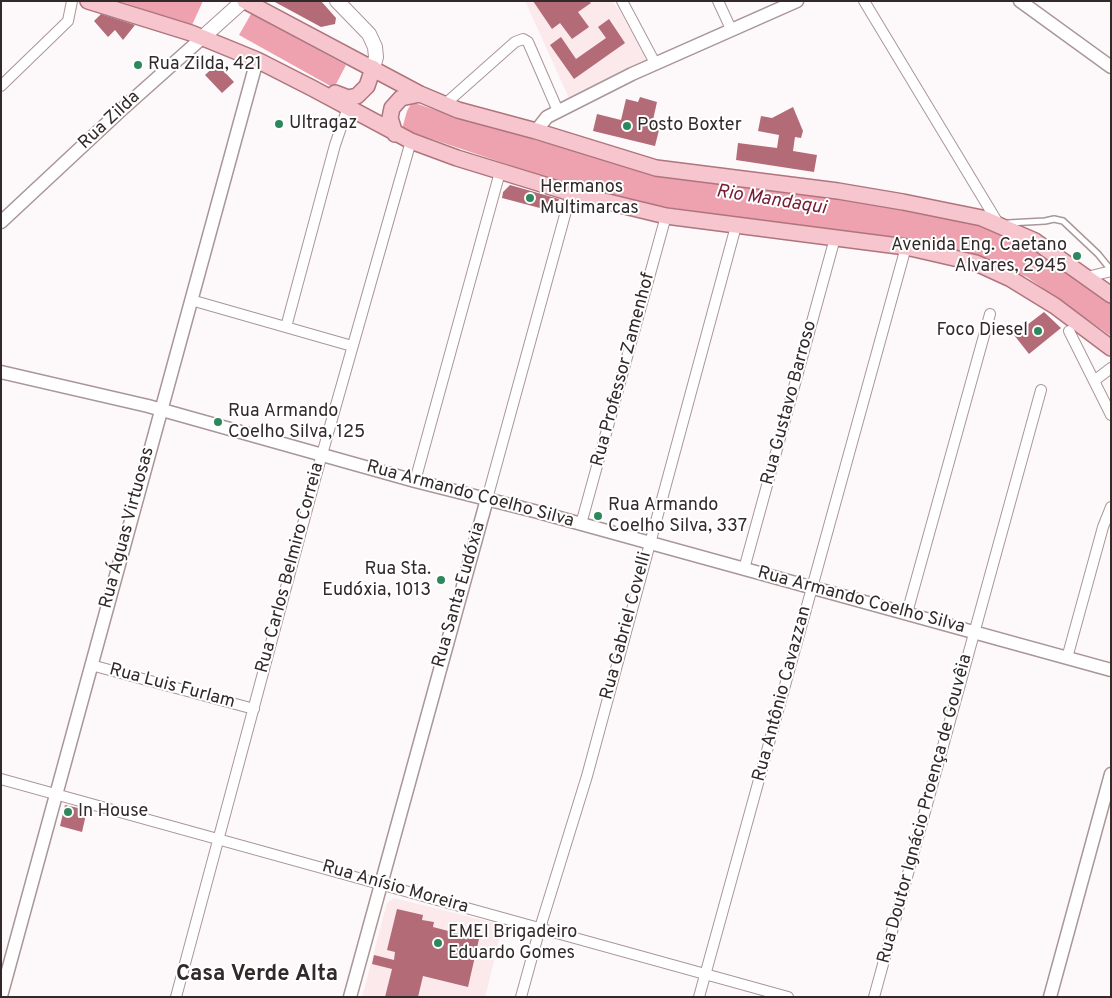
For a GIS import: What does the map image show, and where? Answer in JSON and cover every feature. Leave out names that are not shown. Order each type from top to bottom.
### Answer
[{"type":"main road","points":[[88,1],[202,38],[257,60],[411,141],[500,172],[571,193],[666,216],[906,247],[976,263],[1011,279],[1055,306],[1111,348]]},
{"type":"main road","points":[[244,1],[444,105],[656,168],[838,191],[968,214],[998,224],[1035,241],[1111,295]]},
{"type":"main road","name":"Rua Zilda","points":[[202,38],[244,1]]},
{"type":"main road","points":[[312,88],[322,87],[348,98],[353,98],[362,93],[367,86],[373,68],[376,57],[375,47],[369,34],[337,1]]},
{"type":"main road","points":[[395,134],[390,118],[392,108],[401,98],[420,94]]},
{"type":"street","points":[[1,86],[68,21],[72,1]]},
{"type":"street","points":[[622,1],[655,63]]},
{"type":"street","points":[[718,1],[731,29]]},
{"type":"street","points":[[536,131],[547,117],[558,111],[655,63],[797,1]]},
{"type":"street","points":[[864,1],[998,224]]},
{"type":"street","points":[[1020,1],[1111,67]]},
{"type":"street","name":"Rua Zilda","points":[[3,217],[202,38]]},
{"type":"street","points":[[444,105],[515,42],[523,39],[528,42],[558,111]]},
{"type":"street","name":"Rua Águas Virtuosas","points":[[1,996],[257,60]]},
{"type":"street","points":[[286,327],[335,145],[348,107]]},
{"type":"street","name":"Rua Carlos Belmiro Correia","points":[[176,997],[322,455],[411,141]]},
{"type":"street","points":[[415,481],[500,172]]},
{"type":"street","name":"Rua Santa Eudóxia","points":[[350,997],[571,193]]},
{"type":"street","name":"Rua Professor Zamenhof","points":[[581,524],[666,216]]},
{"type":"street","name":"Rua Gabriel Covelli","points":[[521,997],[540,928],[587,776],[736,226]]},
{"type":"street","name":"Rua Gustavo Barroso","points":[[744,569],[836,238]]},
{"type":"street","name":"Rua Antônio Cavazzan","points":[[699,997],[906,247]]},
{"type":"street","points":[[1087,277],[1111,271]]},
{"type":"street","points":[[191,300],[352,346]]},
{"type":"street","points":[[907,613],[990,314]]},
{"type":"street","points":[[1069,332],[1111,415]]},
{"type":"street","points":[[1094,380],[1111,368]]},
{"type":"street","name":"Rua Armando Coelho Silva","points":[[1,372],[160,410],[1111,670]]},
{"type":"street","name":"Rua Doutor Ignácio Proença de Gouvêia","points":[[874,997],[1041,390]]},
{"type":"street","points":[[1066,658],[1103,526],[1111,507]]},
{"type":"street","name":"Rua Luis Furlam","points":[[91,665],[254,709]]},
{"type":"street","points":[[1050,997],[1107,804],[1111,774]]},
{"type":"street","name":"Rua Anísio Moreira","points":[[1,778],[788,997]]},
{"type":"lane","points":[[998,224],[1054,219],[1063,221],[1098,254],[1111,271]]},
{"type":"shaded area","points":[[525,1],[612,1],[620,11],[647,61],[569,98]]},
{"type":"shaded area","name":"EMEI Brigadeiro Eduardo Gomes","points":[[394,898],[503,925],[485,997],[362,997],[387,903]]},
{"type":"water","points":[[119,1],[203,1],[192,25]]},
{"type":"water","points":[[251,14],[346,65],[334,88],[239,35]]},
{"type":"water","name":"Rio Mandaqui","points":[[412,102],[473,123],[485,123],[532,139],[651,172],[788,190],[975,221],[1031,242],[1111,299],[1111,336],[1027,277],[969,253],[923,242],[649,204],[551,179],[402,129],[407,111]]},
{"type":"building","points":[[273,1],[321,1],[336,18],[335,24],[321,27]]},
{"type":"building","points":[[533,1],[589,1],[591,3],[578,12],[589,27],[572,39],[560,23],[552,29]]},
{"type":"building","points":[[101,14],[135,25],[123,40],[115,30],[108,37],[94,21]]},
{"type":"building","points":[[609,19],[625,43],[574,79],[550,45],[561,37],[576,59],[606,38],[598,27]]},
{"type":"building","points":[[217,64],[234,82],[222,93],[205,75]]},
{"type":"building","name":"Posto Boxter","points":[[640,97],[657,102],[653,120],[661,122],[655,146],[593,131],[597,114],[621,120],[626,99],[638,102]]},
{"type":"building","points":[[793,107],[803,131],[801,138],[795,137],[793,151],[817,155],[814,172],[736,160],[738,143],[777,148],[779,135],[758,131],[761,116],[772,118]]},
{"type":"building","name":"Hermanos Multimarcas","points":[[510,185],[559,199],[555,212],[502,198],[503,192]]},
{"type":"building","name":"Foco Diesel","points":[[1044,312],[1061,328],[1029,354],[1014,335]]},
{"type":"building","points":[[65,805],[87,810],[82,832],[60,826]]},
{"type":"building","points":[[397,909],[423,915],[422,920],[434,922],[433,927],[479,939],[468,987],[423,976],[418,997],[385,997],[392,969],[372,964],[374,955],[394,960],[395,952],[387,950]]},
{"type":"place","name":"Rua Zilda, 421","points":[[138,65]]},
{"type":"place","name":"Ultragaz","points":[[279,124]]},
{"type":"place","name":"Posto Boxter","points":[[627,126]]},
{"type":"place","name":"Hermanos Multimarcas","points":[[530,198]]},
{"type":"place","name":"Avenida Eng. Caetano Alvares, 2945","points":[[1077,256]]},
{"type":"place","name":"Foco Diesel","points":[[1038,331]]},
{"type":"place","name":"Rua Armando Coelho Silva, 125","points":[[218,422]]},
{"type":"place","name":"Rua Armando Coelho Silva, 337","points":[[598,516]]},
{"type":"place","name":"Rua Sta. Eudóxia, 1013","points":[[441,580]]},
{"type":"place","name":"In House","points":[[68,812]]},
{"type":"place","name":"EMEI Brigadeiro Eduardo Gomes","points":[[438,943]]},
{"type":"district","name":"Casa Verde Alta","points":[[257,976]]}]
